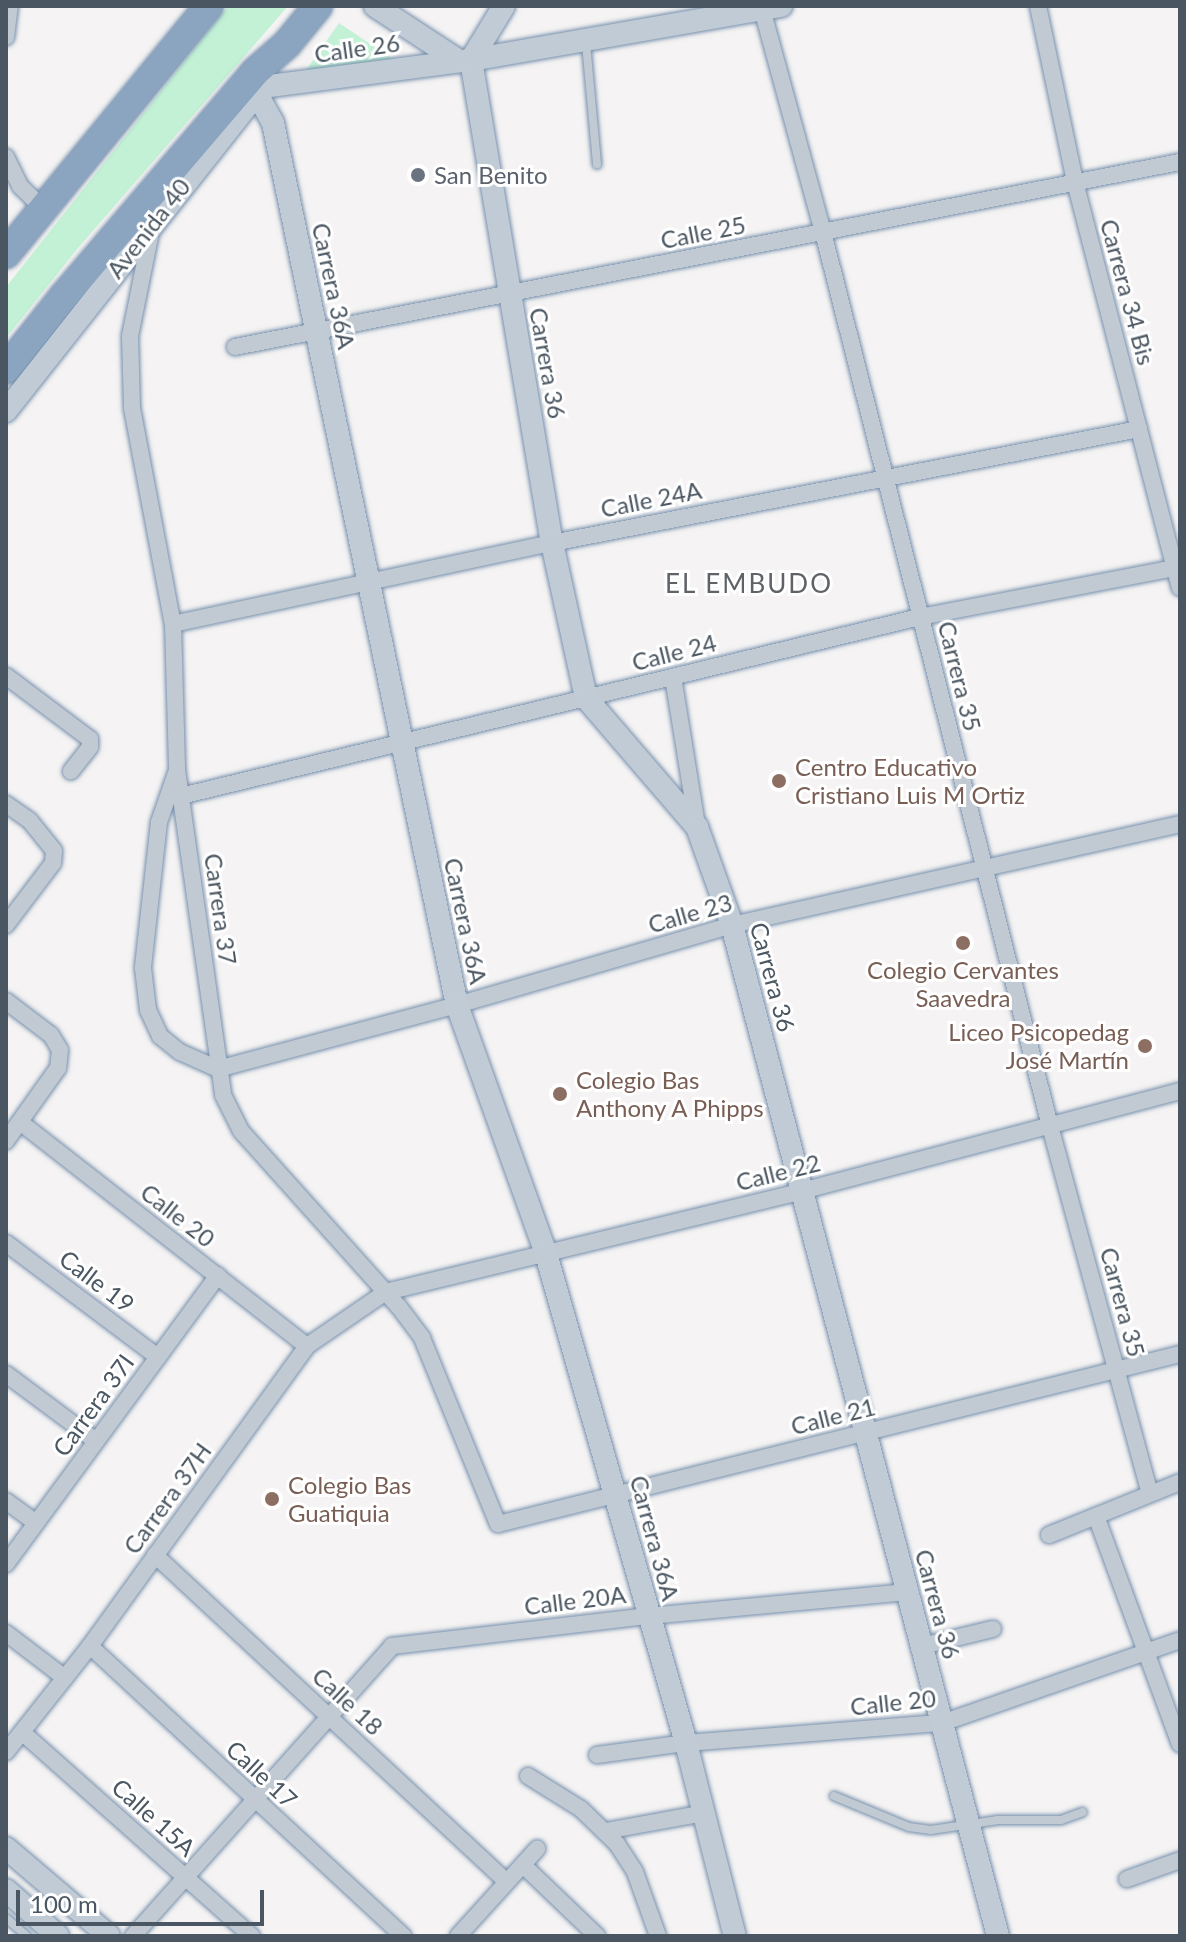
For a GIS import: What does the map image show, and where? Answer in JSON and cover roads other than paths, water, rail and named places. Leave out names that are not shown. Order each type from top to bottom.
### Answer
[{"type":"highway","points":[[6,254],[209,6]]},
{"type":"highway","name":"Avenida 40","points":[[6,369],[64,296],[255,72],[287,44],[318,6]]},
{"type":"highway","points":[[6,346],[32,310],[64,296]]},
{"type":"street","points":[[6,37],[10,6]]},
{"type":"street","name":"Calle 26","points":[[375,6],[465,60]]},
{"type":"street","points":[[465,60],[504,6]]},
{"type":"street","name":"Carrera 34 Bis","points":[[1038,6],[1075,182],[1180,588]]},
{"type":"street","name":"Calle 26","points":[[259,90],[465,60],[586,38],[678,14],[772,8]]},
{"type":"street","name":"Carrera 35","points":[[772,8],[823,232],[984,870],[1150,1493]]},
{"type":"street","name":"Avenida 40","points":[[6,411],[154,219],[259,90],[287,44]]},
{"type":"street","name":"Carrera 36","points":[[465,60],[510,295],[552,543],[586,698],[697,827],[732,925],[998,1936]]},
{"type":"street","name":"Carrera 36A","points":[[259,90],[273,123],[457,1005],[546,1254],[686,1743]]},
{"type":"street","points":[[6,157],[20,186],[44,209]]},
{"type":"street","name":"Calle 25","points":[[235,347],[1180,162]]},
{"type":"street","name":"Carrera 37","points":[[154,219],[133,313],[130,384],[173,624],[177,770],[223,1095],[241,1131],[411,1322],[431,1355],[498,1524]]},
{"type":"street","name":"Calle 24A","points":[[173,624],[552,543],[1139,429]]},
{"type":"street","name":"Calle 24","points":[[181,796],[402,740],[920,617],[1177,568]]},
{"type":"street","points":[[6,676],[90,739],[90,747],[71,771]]},
{"type":"street","points":[[673,677],[697,827]]},
{"type":"street","points":[[177,770],[159,822],[143,968],[148,1010],[160,1036],[180,1052],[218,1069]]},
{"type":"street","points":[[6,804],[30,821],[54,851],[53,863],[6,925]]},
{"type":"street","name":"Calle 23","points":[[218,1069],[457,1005],[732,925],[1180,824]]},
{"type":"street","points":[[6,1001],[51,1035],[60,1050],[58,1068],[6,1141]]},
{"type":"street","name":"Calle 22","points":[[386,1292],[802,1191],[1180,1091]]},
{"type":"street","name":"Calle 20","points":[[20,1122],[307,1346]]},
{"type":"street","name":"Calle 19","points":[[6,1243],[158,1357]]},
{"type":"street","name":"Carrera 37I","points":[[6,1564],[218,1275]]},
{"type":"street","name":"Carrera 37H","points":[[6,1752],[90,1646],[307,1346],[386,1292]]},
{"type":"street","name":"Calle 21","points":[[498,1524],[1180,1354]]},
{"type":"street","points":[[6,1374],[96,1441]]},
{"type":"street","points":[[1049,1535],[1180,1482]]},
{"type":"street","points":[[6,1501],[36,1523]]},
{"type":"street","points":[[1096,1516],[1180,1744]]},
{"type":"street","name":"Calle 18","points":[[155,1555],[507,1882]]},
{"type":"street","name":"Calle 20A","points":[[328,1715],[392,1646],[649,1616],[908,1592]]},
{"type":"street","points":[[922,1646],[993,1629]]},
{"type":"street","points":[[6,1633],[65,1678]]},
{"type":"street","name":"Calle 20","points":[[597,1755],[686,1743],[942,1723],[1180,1640]]},
{"type":"street","name":"Calle 17","points":[[90,1646],[403,1936]]},
{"type":"street","points":[[133,1936],[328,1715]]},
{"type":"street","name":"Calle 15A","points":[[23,1733],[252,1936]]},
{"type":"street","points":[[686,1743],[735,1936]]},
{"type":"street","points":[[528,1776],[581,1809],[606,1831],[635,1872],[658,1936]]},
{"type":"street","points":[[606,1831],[705,1813]]},
{"type":"street","points":[[6,1848],[109,1936]]},
{"type":"street","points":[[458,1936],[537,1849]]},
{"type":"street","points":[[1127,1879],[1180,1860]]},
{"type":"street","points":[[523,1865],[597,1936]]},
{"type":"street","points":[[6,1890],[58,1936]]},
{"type":"lane","points":[[586,38],[597,165]]},
{"type":"lane","points":[[834,1796],[909,1827],[931,1830],[969,1823],[1061,1820],[1083,1812]]},
{"type":"lane","points":[[6,1918],[27,1936]]},
{"type":"place","name":"San Benito","points":[[418,175]]},
{"type":"place","name":"Centro Educativo Cristiano Luis M Ortiz","points":[[779,781]]},
{"type":"place","name":"Colegio Cervantes Saavedra","points":[[963,943]]},
{"type":"place","name":"Liceo Psicopedag José Martín","points":[[1145,1046]]},
{"type":"place","name":"Colegio Bas Anthony A Phipps","points":[[560,1094]]},
{"type":"place","name":"Colegio Bas Guatiquia","points":[[272,1499]]},
{"type":"district","name":"EL EMBUDO","points":[[749,584]]}]
